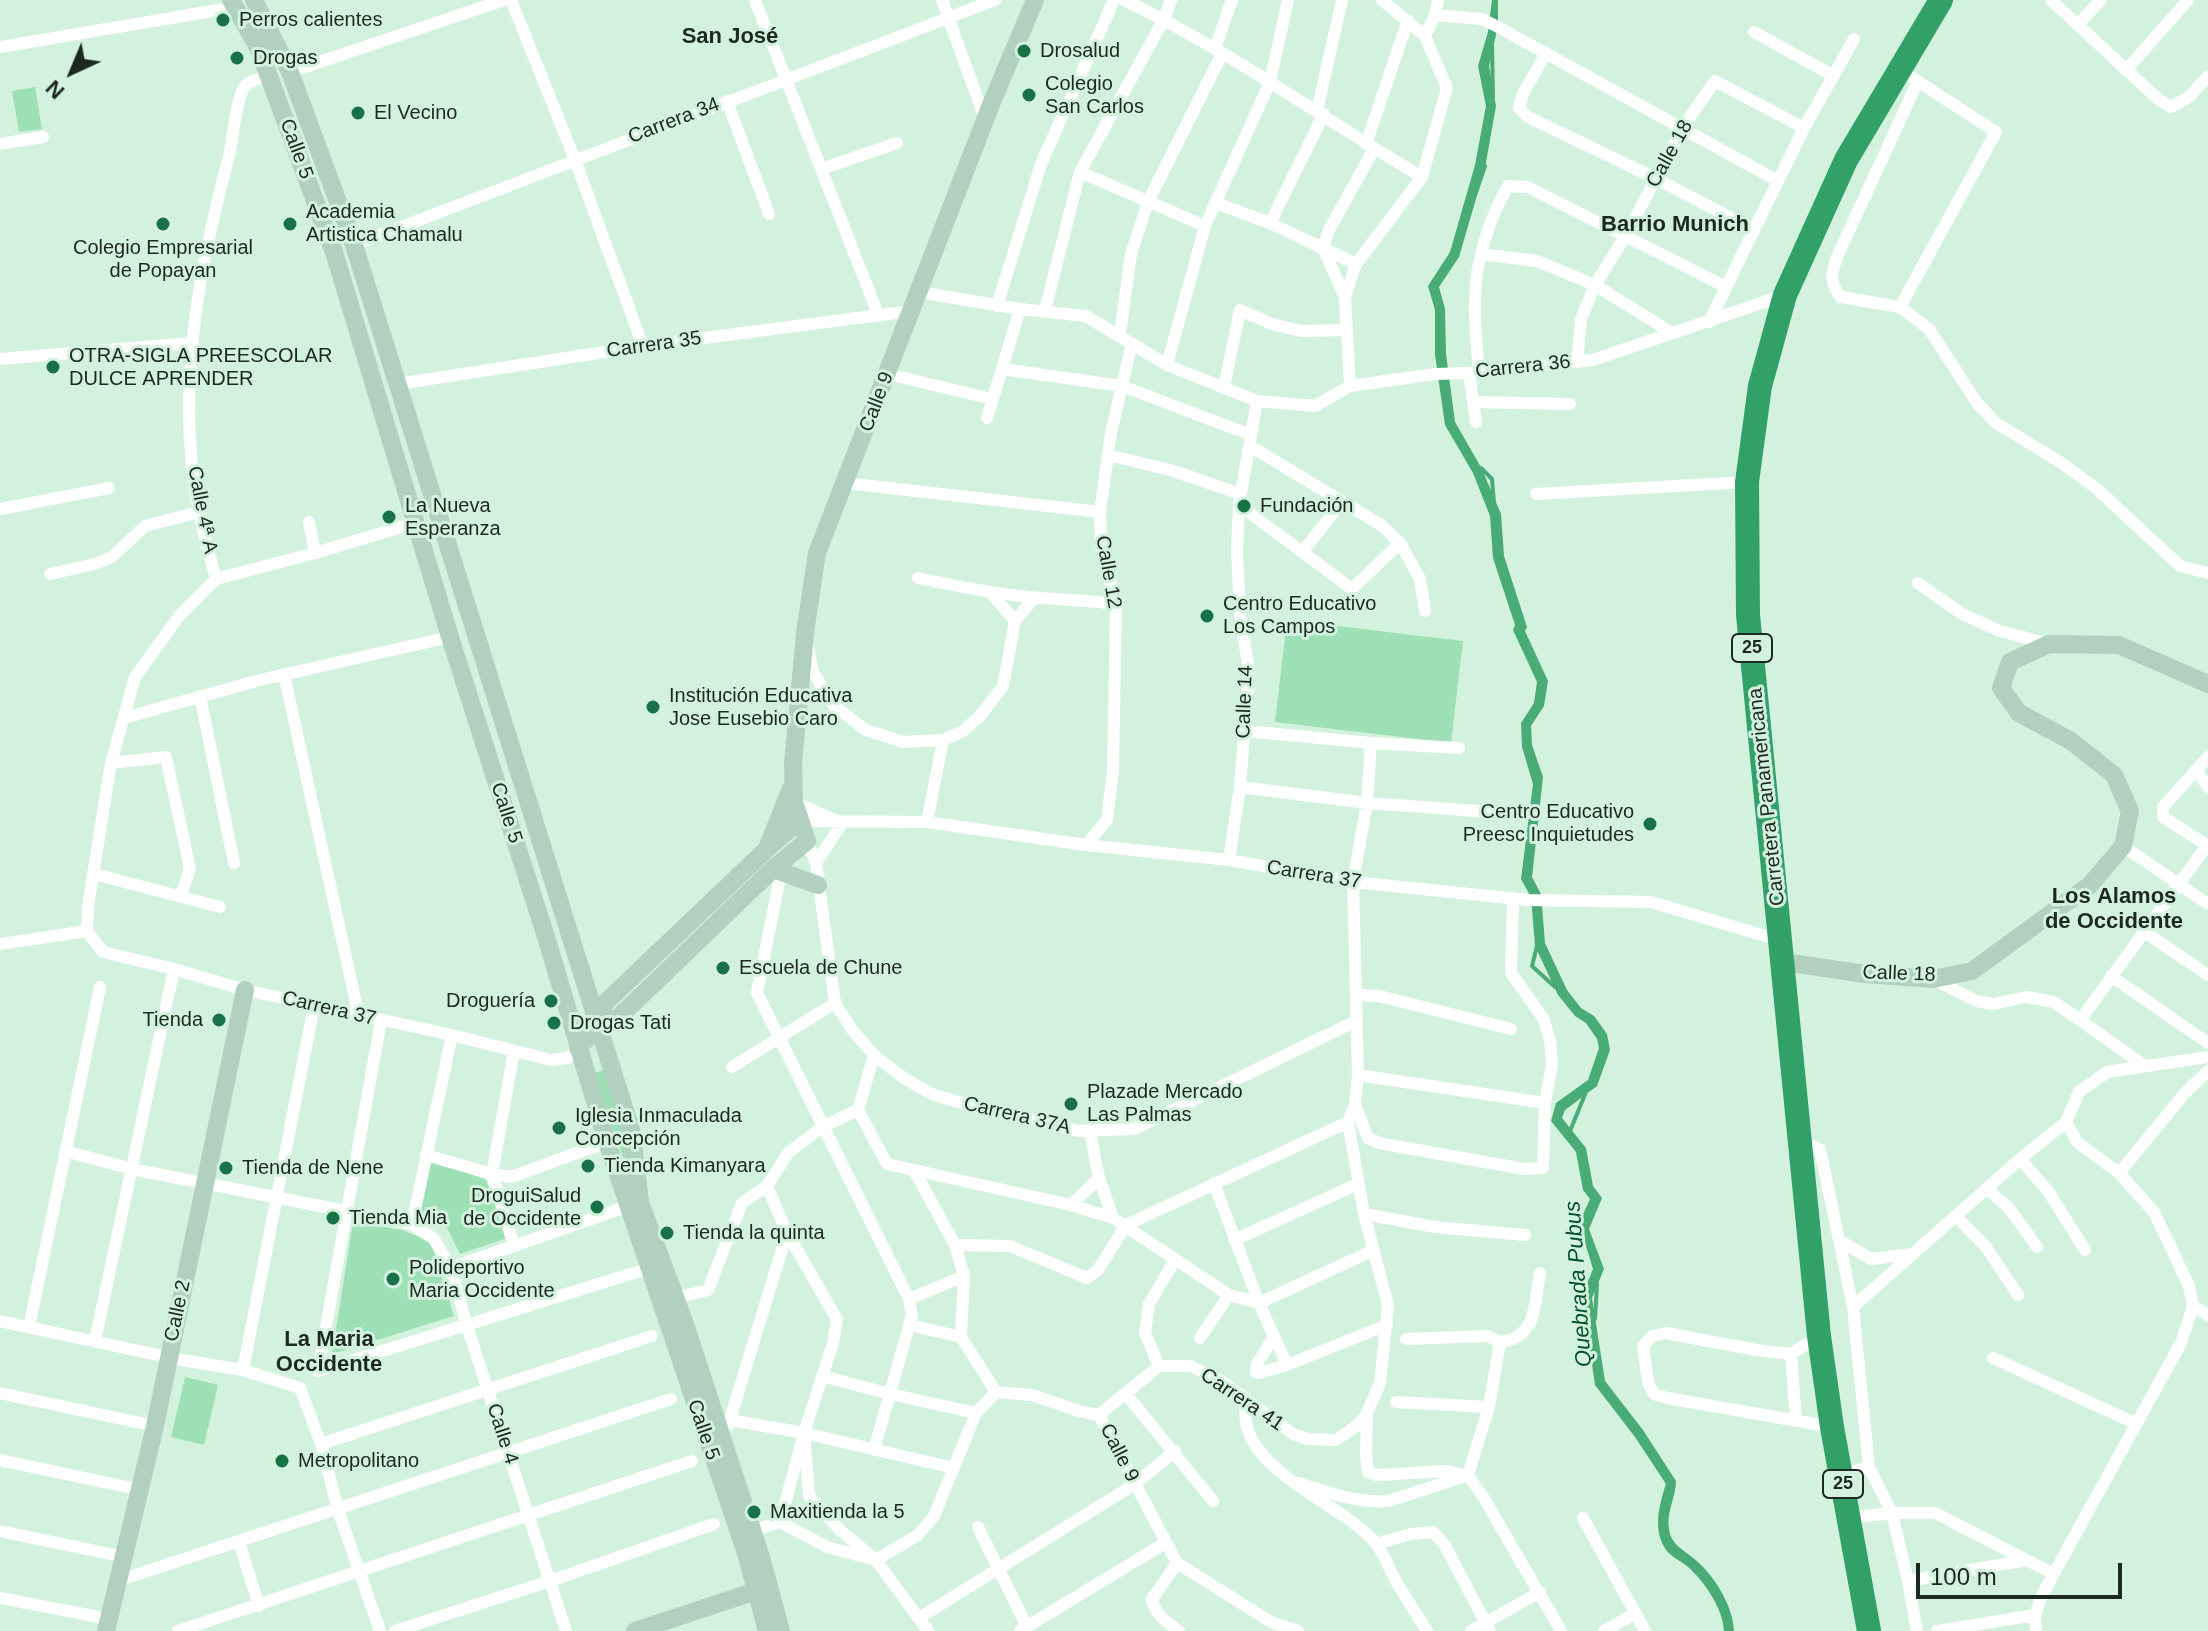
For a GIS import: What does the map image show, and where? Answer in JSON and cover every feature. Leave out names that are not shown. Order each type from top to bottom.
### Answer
[{"type":"highway","name":"Carretera Panamericana","points":[[1869,1631],[1819,1336],[1748,615],[1747,482],[1760,386],[1785,295],[1846,160],[1908,76],[1941,0]]},
{"type":"main road","name":"Calle 5","points":[[254,0],[290,72],[354,245],[632,1133],[640,1202],[676,1298],[752,1531],[781,1631]]},
{"type":"main road","name":"Calle 9","points":[[807,841],[794,802],[793,781],[805,633],[817,553],[985,119],[1035,0]]},
{"type":"main road","name":"Calle 5","points":[[233,4],[265,67],[334,252],[607,1142],[746,1553],[767,1631]]},
{"type":"main road","points":[[2049,644],[2119,645],[2208,684]]},
{"type":"main road","name":"Calle 18","points":[[1783,951],[1865,974],[1933,979],[1972,971],[2090,885],[2123,846],[2130,811],[2114,775],[2071,741],[2019,713],[2001,688],[2010,662],[2049,644]]},
{"type":"main road","points":[[768,848],[793,781]]},
{"type":"main road","points":[[599,1026],[605,1003],[799,821]]},
{"type":"main road","points":[[578,1048],[599,1026],[618,1018],[807,841]]},
{"type":"main road","points":[[777,870],[818,885]]},
{"type":"main road","points":[[547,940],[555,949],[562,949],[568,946],[571,934]]},
{"type":"main road","points":[[581,974],[598,988],[621,988]]},
{"type":"main road","name":"Calle 2","points":[[108,1625],[155,1426],[245,990]]},
{"type":"main road","points":[[635,1631],[756,1591]]},
{"type":"street","points":[[290,72],[504,0]]},
{"type":"street","points":[[511,0],[575,160],[643,346]]},
{"type":"street","points":[[755,0],[878,314]]},
{"type":"street","points":[[942,0],[985,119]]},
{"type":"street","name":"Carrera 34","points":[[354,245],[995,0]]},
{"type":"street","points":[[997,306],[1041,164],[1114,0]]},
{"type":"street","points":[[1124,0],[1219,51],[1422,177]]},
{"type":"street","points":[[1045,310],[1080,172],[1164,19],[1171,0]]},
{"type":"street","points":[[1120,334],[1131,254],[1148,202],[1219,51],[1232,0]]},
{"type":"street","points":[[1167,365],[1205,226],[1270,82],[1288,0]]},
{"type":"street","points":[[1270,223],[1320,113],[1342,0]]},
{"type":"street","points":[[1345,297],[1356,264],[1422,177],[1447,88],[1425,36],[1382,0]]},
{"type":"street","points":[[1425,36],[1438,0]]},
{"type":"street","points":[[2051,0],[2159,100],[2171,107],[2189,97],[2208,76]]},
{"type":"street","points":[[2077,25],[2101,0]]},
{"type":"street","points":[[2127,69],[2188,0]]},
{"type":"street","points":[[0,47],[233,4]]},
{"type":"street","points":[[1435,15],[1482,19],[1511,33],[1778,181]]},
{"type":"street","points":[[1350,386],[1345,297],[1323,248],[1370,147],[1408,20]]},
{"type":"street","points":[[1754,32],[1832,75]]},
{"type":"street","points":[[1709,322],[1804,128],[1854,39]]},
{"type":"street","points":[[1546,53],[1523,94],[1519,108],[1528,117],[1754,230]]},
{"type":"street","points":[[246,85],[265,67]]},
{"type":"street","name":"Calle 4ª A","points":[[87,931],[88,906],[111,763],[135,677],[180,615],[216,579],[199,512],[191,446],[191,343],[207,239],[242,91],[265,67]]},
{"type":"street","points":[[1900,307],[1996,132],[1908,76],[1837,257],[1830,278],[1834,288],[1841,297],[1900,307],[1929,329],[1977,403],[1996,423],[2096,488],[2180,566],[2208,573]]},
{"type":"street","name":"Calle 18","points":[[1577,361],[1581,319],[1595,285],[1626,235],[1683,127],[1715,81],[1804,128]]},
{"type":"street","points":[[727,101],[769,214]]},
{"type":"street","points":[[0,144],[43,137]]},
{"type":"street","points":[[821,169],[897,143]]},
{"type":"street","points":[[1080,172],[1205,226]]},
{"type":"street","points":[[1476,422],[1473,402],[1475,299],[1481,254],[1496,207],[1508,186],[1528,187],[1726,287]]},
{"type":"street","points":[[1216,203],[1270,223],[1356,264]]},
{"type":"street","points":[[1481,254],[1537,261],[1595,285],[1672,333]]},
{"type":"street","points":[[919,292],[997,306],[1086,316],[1167,365],[1257,401]]},
{"type":"street","name":"Carrera 36","points":[[1257,401],[1315,406],[1350,386],[1435,374],[1593,360],[1785,295]]},
{"type":"street","points":[[987,418],[1020,309]]},
{"type":"street","points":[[1224,387],[1240,310],[1272,324],[1301,331],[1347,330]]},
{"type":"street","name":"Carrera 35","points":[[398,384],[643,346],[911,311]]},
{"type":"street","points":[[0,359],[191,343]]},
{"type":"street","name":"Calle 12","points":[[1086,845],[1107,820],[1113,770],[1116,604],[1101,547],[1100,512],[1108,455],[1132,343]]},
{"type":"street","points":[[1002,369],[1122,386],[1250,441],[1381,525],[1400,543],[1420,579],[1425,611]]},
{"type":"street","points":[[887,374],[992,399]]},
{"type":"street","name":"Calle 14","points":[[1229,860],[1240,787],[1249,670],[1240,615],[1237,550],[1240,500],[1257,401]]},
{"type":"street","points":[[1473,402],[1570,404]]},
{"type":"street","points":[[1108,455],[1174,471],[1240,500],[1352,589],[1400,543]]},
{"type":"street","points":[[1536,494],[1747,482]]},
{"type":"street","points":[[845,483],[1100,512]]},
{"type":"street","points":[[0,509],[109,488]]},
{"type":"street","points":[[1303,551],[1342,502]]},
{"type":"street","points":[[50,574],[112,557],[145,526],[199,512]]},
{"type":"street","points":[[309,522],[315,553]]},
{"type":"street","points":[[216,579],[415,523]]},
{"type":"street","points":[[918,578],[991,593],[1034,598],[1077,598],[1116,604]]},
{"type":"street","points":[[1918,583],[1962,614],[2000,631],[2049,644]]},
{"type":"street","points":[[991,593],[1015,621]]},
{"type":"street","points":[[805,633],[813,672],[834,706],[866,730],[903,742],[943,740],[963,731],[980,716],[1003,686],[1015,621],[1034,598]]},
{"type":"street","points":[[124,718],[284,674],[450,637]]},
{"type":"street","points":[[284,674],[359,1017]]},
{"type":"street","points":[[200,696],[234,863]]},
{"type":"street","points":[[1245,731],[1459,748]]},
{"type":"street","points":[[927,822],[943,740]]},
{"type":"street","points":[[1371,743],[1367,803],[1353,882],[1358,1075],[1355,1105],[1348,1122],[1364,1214],[1385,1287],[1387,1325],[1380,1383],[1367,1413],[1367,1469],[1377,1475],[1446,1471],[1468,1475],[1561,1631]]},
{"type":"street","points":[[111,763],[166,757],[190,869],[181,895]]},
{"type":"street","points":[[2081,1019],[2177,883],[2208,845],[2163,817],[2163,807],[2208,757]]},
{"type":"street","points":[[2196,770],[2208,787]]},
{"type":"street","points":[[1240,787],[1367,803],[1491,812]]},
{"type":"street","name":"Carrera 37","points":[[794,802],[842,823]]},
{"type":"street","name":"Carrera 37","points":[[799,821],[927,822],[1086,845],[1229,860],[1353,882],[1528,900],[1651,902],[1783,951]]},
{"type":"street","points":[[816,863],[842,823]]},
{"type":"street","name":"Carrera 37A","points":[[807,841],[816,863],[835,1003],[853,1031],[874,1055],[905,1079],[934,1095],[1090,1132],[1134,1129],[1356,1021]]},
{"type":"street","points":[[2123,846],[2208,904]]},
{"type":"street","points":[[777,870],[757,993],[909,1299],[912,1315],[874,1450]]},
{"type":"street","points":[[94,874],[220,907]]},
{"type":"street","points":[[1355,1105],[1368,1138],[1379,1143],[1524,1169],[1543,1168],[1545,1103],[1552,1065],[1550,1040],[1543,1018],[1511,973],[1513,898]]},
{"type":"street","points":[[0,944],[87,931]]},
{"type":"street","name":"Carrera 37","points":[[87,931],[103,952],[245,990],[560,1061],[578,1048]]},
{"type":"street","points":[[2143,931],[2208,975]]},
{"type":"street","points":[[95,1341],[174,969]]},
{"type":"street","points":[[2111,976],[2208,1043]]},
{"type":"street","points":[[1933,979],[1976,1001],[1993,1004],[2026,997],[2054,1002],[2145,1066]]},
{"type":"street","points":[[29,1327],[100,987]]},
{"type":"street","points":[[1357,995],[1379,996],[1511,1029]]},
{"type":"street","points":[[732,1067],[835,1003]]},
{"type":"street","points":[[243,1370],[314,1006]]},
{"type":"street","points":[[381,1021],[318,1371],[650,1268]]},
{"type":"street","points":[[65,1151],[132,1169],[412,1224],[452,1035]]},
{"type":"street","points":[[514,1051],[492,1174],[514,1246]]},
{"type":"street","points":[[874,1055],[858,1110],[887,1164],[1071,1205],[1113,1218],[1229,1295],[1259,1303],[1374,1250]]},
{"type":"street","points":[[1853,1307],[2066,1122],[2079,1092],[2107,1072],[2208,1057]]},
{"type":"street","points":[[2119,1173],[2185,1093],[2208,1071]]},
{"type":"street","points":[[1358,1075],[1545,1103]]},
{"type":"street","points":[[676,1298],[708,1290],[742,1203],[767,1186],[788,1153],[822,1127],[858,1110]]},
{"type":"street","points":[[955,1245],[1010,1246],[1087,1278],[1098,1270],[1126,1225],[1348,1122]]},
{"type":"street","points":[[2036,1631],[2035,1615],[2042,1595],[2181,1343],[2193,1306],[2189,1286],[2154,1212],[2119,1173],[2077,1142],[2066,1122]]},
{"type":"street","points":[[1090,1132],[1099,1178],[1113,1218]]},
{"type":"street","points":[[1799,1141],[1820,1149],[1842,1242],[1853,1307],[1869,1467],[1892,1513],[1917,1631]]},
{"type":"street","points":[[426,1155],[511,1177],[607,1142]]},
{"type":"street","points":[[2020,1159],[2048,1191],[2085,1250]]},
{"type":"street","points":[[752,1531],[780,1522],[827,1547],[876,1560],[918,1535],[934,1516],[976,1413],[996,1392],[961,1337],[964,1276],[955,1245],[915,1172]]},
{"type":"street","points":[[1071,1205],[1099,1178]]},
{"type":"street","points":[[1214,1183],[1259,1303],[1287,1365]]},
{"type":"street","points":[[1234,1240],[1358,1184]]},
{"type":"street","points":[[767,1186],[787,1233],[837,1319],[833,1343],[780,1522]]},
{"type":"street","points":[[1987,1189],[2009,1208],[2037,1247]]},
{"type":"street","points":[[451,1268],[628,1206]]},
{"type":"street","points":[[1364,1214],[1435,1227],[1525,1235]]},
{"type":"street","points":[[1956,1216],[1986,1247],[2018,1295]]},
{"type":"street","name":"Calle 4","points":[[412,1224],[434,1239],[451,1268],[566,1631]]},
{"type":"street","points":[[722,1441],[787,1233]]},
{"type":"street","points":[[1842,1242],[1871,1259],[1912,1254]]},
{"type":"street","points":[[1099,1415],[1159,1366],[1145,1333],[1149,1304],[1175,1260]]},
{"type":"street","points":[[1406,1339],[1488,1336],[1500,1342],[1518,1338],[1530,1327],[1540,1273]]},
{"type":"street","points":[[909,1299],[964,1276]]},
{"type":"street","points":[[1200,1338],[1229,1295]]},
{"type":"street","points":[[2193,1306],[2208,1315]]},
{"type":"street","points":[[0,1321],[243,1370],[300,1388],[321,1444],[338,1510],[380,1631]]},
{"type":"street","points":[[909,1325],[961,1337]]},
{"type":"street","points":[[1274,1336],[1257,1364],[1256,1372],[1263,1373],[1287,1365],[1387,1325]]},
{"type":"street","points":[[1819,1336],[1791,1354],[1666,1333],[1652,1336],[1643,1346],[1648,1382],[1654,1394],[1832,1427]]},
{"type":"street","points":[[321,1444],[652,1336]]},
{"type":"street","points":[[1468,1475],[1489,1407],[1500,1342]]},
{"type":"street","points":[[1791,1354],[1796,1421]]},
{"type":"street","points":[[1993,1358],[2137,1424]]},
{"type":"street","name":"Carrera 41","points":[[1159,1366],[1191,1366],[1223,1382],[1293,1434],[1307,1439],[1336,1440],[1350,1431],[1367,1413]]},
{"type":"street","points":[[822,1376],[976,1413]]},
{"type":"street","name":"Calle 9","points":[[996,1392],[1032,1395],[1099,1415],[1177,1563]]},
{"type":"street","points":[[0,1393],[155,1426]]},
{"type":"street","points":[[1126,1394],[1213,1501]]},
{"type":"street","points":[[120,1580],[671,1399]]},
{"type":"street","points":[[1247,1401],[1243,1415],[1246,1428],[1260,1452],[1320,1502],[1347,1516],[1376,1544],[1427,1631]]},
{"type":"street","points":[[1396,1402],[1489,1407]]},
{"type":"street","points":[[730,1420],[804,1433],[954,1468]]},
{"type":"street","points":[[804,1433],[809,1496],[840,1530],[876,1560],[928,1631]]},
{"type":"street","points":[[919,1618],[1135,1484],[1175,1451]]},
{"type":"street","points":[[0,1460],[141,1490]]},
{"type":"street","points":[[178,1631],[196,1629],[692,1461]]},
{"type":"street","points":[[1841,1475],[1869,1467]]},
{"type":"street","points":[[1294,1482],[1361,1501],[1379,1502],[1468,1475]]},
{"type":"street","points":[[1849,1518],[1892,1513],[1935,1513],[2054,1574]]},
{"type":"street","points":[[1583,1518],[1645,1631]]},
{"type":"street","points":[[395,1631],[714,1524]]},
{"type":"street","points":[[978,1527],[1024,1629],[1165,1543]]},
{"type":"street","points":[[0,1531],[125,1557]]},
{"type":"street","points":[[1376,1544],[1411,1534],[1433,1532],[1444,1544],[1488,1627]]},
{"type":"street","points":[[239,1542],[259,1606]]},
{"type":"street","points":[[1908,1581],[2027,1560]]},
{"type":"street","points":[[1179,1631],[1158,1614],[1152,1599],[1177,1563],[1271,1622],[1298,1631]]},
{"type":"street","points":[[1471,1631],[1488,1627],[1540,1592]]},
{"type":"street","points":[[0,1598],[108,1625]]},
{"type":"street","points":[[1604,1631],[1636,1613]]},
{"type":"street","points":[[1937,1631],[2035,1615]]},
{"type":"shaded area","points":[[1492,0],[1498,0],[1498,26],[1489,66],[1496,106],[1485,168],[1459,257],[1439,287],[1445,309],[1446,354],[1455,422],[1482,469],[1501,514],[1504,556],[1527,627],[1525,631],[1548,681],[1544,706],[1531,726],[1532,745],[1543,777],[1532,877],[1541,894],[1545,943],[1567,990],[1581,1008],[1594,1016],[1607,1034],[1610,1050],[1597,1086],[1565,1110],[1562,1118],[1586,1148],[1593,1186],[1602,1198],[1589,1229],[1604,1269],[1592,1298],[1605,1381],[1643,1430],[1676,1481],[1668,1523],[1670,1534],[1714,1581],[1726,1600],[1734,1631],[1724,1631],[1720,1613],[1706,1587],[1662,1544],[1658,1518],[1666,1484],[1595,1385],[1582,1296],[1593,1269],[1579,1223],[1590,1199],[1583,1190],[1576,1152],[1551,1121],[1556,1103],[1588,1080],[1599,1048],[1586,1023],[1575,1016],[1558,995],[1535,946],[1531,897],[1521,879],[1533,784],[1522,747],[1521,723],[1534,703],[1537,682],[1513,630],[1515,625],[1493,558],[1490,516],[1473,473],[1445,425],[1435,355],[1435,310],[1428,286],[1450,252],[1475,165],[1486,106],[1478,66],[1488,32]]},
{"type":"shaded area","points":[[35,87],[42,129],[19,132],[12,91]]},
{"type":"shaded area","points":[[1287,620],[1463,641],[1451,743],[1275,722]]},
{"type":"shaded area","points":[[606,1069],[623,1122],[626,1165],[592,1074]]},
{"type":"shaded area","points":[[432,1160],[486,1180],[507,1238],[460,1254],[444,1222],[418,1211]]},
{"type":"shaded area","name":"Polideportivo Maria Occidente","points":[[353,1222],[402,1230],[431,1242],[454,1316],[332,1354]]},
{"type":"shaded area","points":[[185,1377],[218,1385],[204,1445],[171,1437]]},
{"type":"waterway","name":"Quebrada Pubus","points":[[1492,46],[1493,97]]},
{"type":"waterway","name":"Quebrada Pubus","points":[[1475,195],[1485,166]]},
{"type":"waterway","name":"Quebrada Pubus","points":[[1481,468],[1492,479],[1494,503]]},
{"type":"waterway","name":"Quebrada Pubus","points":[[1537,946],[1532,966],[1555,987]]},
{"type":"waterway","name":"Quebrada Pubus","points":[[1570,1131],[1586,1092]]},
{"type":"waterway","name":"Quebrada Pubus","points":[[1595,1319],[1597,1284]]},
{"type":"place","name":"Perros calientes","points":[[223,20]]},
{"type":"place","name":"Drosalud","points":[[1024,51]]},
{"type":"place","name":"Drogas","points":[[237,58]]},
{"type":"place","name":"Colegio San Carlos","points":[[1029,95]]},
{"type":"place","name":"El Vecino","points":[[358,113]]},
{"type":"place","name":"Colegio Empresarial de Popayan","points":[[163,224]]},
{"type":"place","name":"Academia Artistica Chamalu","points":[[290,224]]},
{"type":"place","name":"OTRA-SIGLA PREESCOLAR DULCE APRENDER","points":[[53,367]]},
{"type":"place","name":"Fundación","points":[[1244,506]]},
{"type":"place","name":"La Nueva Esperanza","points":[[389,517]]},
{"type":"place","name":"Centro Educativo Los Campos","points":[[1207,616]]},
{"type":"place","name":"Institución Educativa Jose Eusebio Caro","points":[[653,707]]},
{"type":"place","name":"Centro Educativo Preesc Inquietudes","points":[[1650,824]]},
{"type":"place","name":"Escuela de Chune","points":[[723,968]]},
{"type":"place","name":"Droguería","points":[[551,1001]]},
{"type":"place","name":"Tienda","points":[[219,1020]]},
{"type":"place","name":"Drogas Tati","points":[[554,1023]]},
{"type":"place","name":"Plazade Mercado Las Palmas","points":[[1071,1104]]},
{"type":"place","name":"Iglesia Inmaculada Concepción","points":[[559,1128]]},
{"type":"place","name":"Tienda Kimanyara","points":[[588,1166]]},
{"type":"place","name":"Tienda de Nene","points":[[226,1168]]},
{"type":"place","name":"DroguiSalud de Occidente","points":[[597,1207]]},
{"type":"place","name":"Tienda Mia","points":[[333,1218]]},
{"type":"place","name":"Tienda la quinta","points":[[667,1233]]},
{"type":"place","name":"Polideportivo Maria Occidente","points":[[393,1279]]},
{"type":"place","name":"Metropolitano","points":[[282,1461]]},
{"type":"place","name":"Maxitienda la 5","points":[[754,1512]]},
{"type":"district","name":"San José","points":[[730,37]]},
{"type":"district","name":"Barrio Munich","points":[[1675,225]]},
{"type":"district","name":"Los Alamos de Occidente","points":[[2114,910]]},
{"type":"district","name":"La Maria Occidente","points":[[329,1352]]}]
